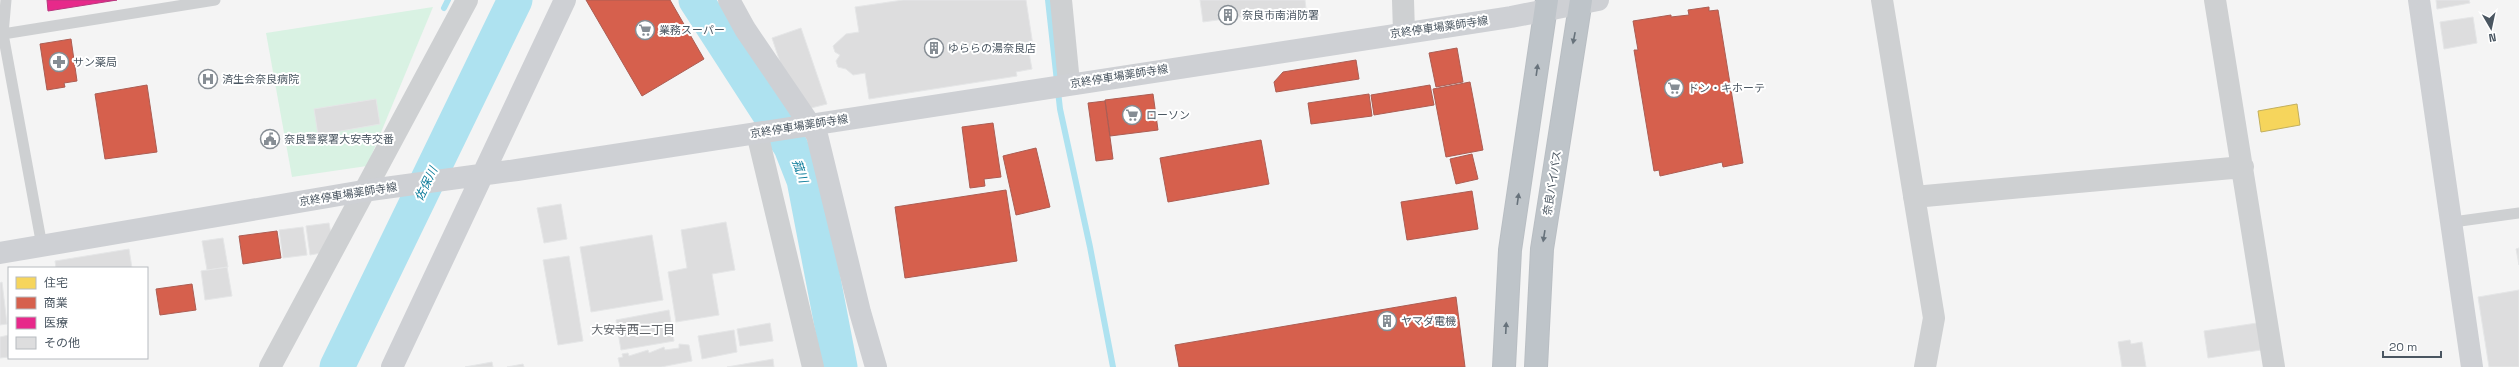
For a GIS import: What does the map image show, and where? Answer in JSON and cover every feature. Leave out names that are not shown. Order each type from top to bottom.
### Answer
[{"type":"highway","name":"奈良バイパス","points":[[1536,367],[1542,250],[1587,1]]},
{"type":"highway","points":[[1504,367],[1510,250],[1546,5]]},
{"type":"main road","points":[[392,367],[476,177],[565,0]]},
{"type":"main road","points":[[729,0],[803,126],[817,135],[860,312],[876,367]]},
{"type":"main road","points":[[2419,0],[2453,222],[2472,367]]},
{"type":"main road","name":"京終停車場薬師寺線","points":[[0,253],[371,190],[476,177],[760,133],[1069,83],[1404,32],[1546,5],[1587,1]]},
{"type":"street","points":[[270,367],[371,190],[467,0]]},
{"type":"street","points":[[1061,0],[1069,83]]},
{"type":"street","points":[[1403,0],[1404,32]]},
{"type":"street","points":[[1882,0],[1934,318],[1925,367]]},
{"type":"street","points":[[2215,0],[2274,367]]},
{"type":"street","points":[[760,133],[813,367]]},
{"type":"street","points":[[1914,197],[2243,167]]},
{"type":"lane","points":[[6,0],[3,34],[42,246]]},
{"type":"lane","points":[[3,34],[216,0]]},
{"type":"lane","points":[[2453,222],[2519,213]]},
{"type":"green space","points":[[433,7],[367,166],[292,177],[266,33]]},
{"type":"building: 住宅","points":[[2297,104],[2300,125],[2261,132],[2258,111]]},
{"type":"building: 商業","name":"業務スーパー","points":[[586,0],[670,0],[704,59],[642,96]]},
{"type":"building: 商業","points":[[1709,7],[1709,11],[1718,10],[1743,163],[1723,167],[1722,162],[1660,176],[1659,170],[1654,171],[1634,50],[1638,50],[1633,21],[1671,15],[1671,17],[1689,15],[1688,10]]},
{"type":"building: 商業","name":"サン薬局","points":[[71,39],[77,81],[64,83],[65,87],[47,90],[40,44]]},
{"type":"building: 商業","points":[[1457,48],[1463,82],[1436,87],[1429,53]]},
{"type":"building: 商業","points":[[1356,60],[1359,79],[1276,92],[1274,82],[1283,72]]},
{"type":"building: 商業","points":[[1470,82],[1483,150],[1446,157],[1433,89]]},
{"type":"building: 商業","points":[[147,85],[157,152],[105,159],[95,94]]},
{"type":"building: 商業","points":[[1430,85],[1434,105],[1374,115],[1371,95]]},
{"type":"building: 商業","name":"ローソン","points":[[1153,94],[1158,130],[1110,136],[1105,100]]},
{"type":"building: 商業","points":[[1369,94],[1372,116],[1311,124],[1308,103]]},
{"type":"building: 商業","points":[[1105,101],[1113,159],[1096,161],[1088,103]]},
{"type":"building: 商業","points":[[993,123],[1001,177],[984,179],[985,186],[970,188],[962,127]]},
{"type":"building: 商業","points":[[1261,140],[1269,184],[1168,202],[1160,158]]},
{"type":"building: 商業","points":[[1036,148],[1050,207],[1016,215],[1003,156]]},
{"type":"building: 商業","points":[[1472,154],[1478,179],[1456,184],[1450,159]]},
{"type":"building: 商業","points":[[1006,190],[1017,261],[905,278],[895,207]]},
{"type":"building: 商業","points":[[1472,191],[1478,229],[1407,240],[1401,202]]},
{"type":"building: 商業","points":[[277,231],[281,258],[243,264],[239,236]]},
{"type":"building: 商業","points":[[192,284],[196,310],[160,315],[156,289]]},
{"type":"building: 商業","name":"ヤマダ電機","points":[[1456,297],[1465,367],[1179,367],[1175,345]]},
{"type":"building: 医療","points":[[47,0],[117,0],[48,11]]},
{"type":"building: その他","name":"ゆららの湯奈良店","points":[[903,0],[1026,0],[1034,52],[1029,53],[1032,69],[1016,72],[1017,76],[869,99],[865,73],[853,75],[846,69],[838,67],[836,61],[840,55],[835,52],[833,46],[846,34],[859,32],[855,7]]},
{"type":"building: その他","name":"奈良市南消防署","points":[[1200,0],[1305,0],[1306,8],[1203,22]]},
{"type":"building: その他","points":[[2436,0],[2469,0],[2470,3],[2437,9]]},
{"type":"building: その他","points":[[2473,17],[2477,43],[2444,49],[2440,22]]},
{"type":"building: その他","points":[[801,28],[827,104],[811,108],[783,71],[772,38]]},
{"type":"building: その他","points":[[376,99],[380,124],[318,135],[314,109]]},
{"type":"building: その他","points":[[561,204],[567,239],[544,243],[537,208]]},
{"type":"building: その他","points":[[726,222],[735,270],[712,274],[719,315],[676,322],[668,272],[687,268],[681,230]]},
{"type":"building: その他","points":[[329,223],[331,234],[321,253],[310,255],[306,226]]},
{"type":"building: その他","points":[[303,227],[307,255],[283,258],[279,230]]},
{"type":"building: その他","points":[[652,235],[663,300],[591,312],[580,247]]},
{"type":"building: その他","points":[[223,238],[228,267],[207,270],[202,241]]},
{"type":"building: その他","points":[[2519,248],[2519,265],[2516,249]]},
{"type":"building: その他","points":[[129,249],[132,267],[56,267],[55,261]]},
{"type":"building: その他","points":[[569,256],[583,341],[558,345],[543,260]]},
{"type":"building: その他","points":[[227,267],[232,296],[205,300],[201,271]]},
{"type":"building: その他","points":[[2,282],[7,324],[0,325],[0,283]]},
{"type":"building: その他","points":[[2519,290],[2519,367],[2489,367],[2478,297]]},
{"type":"building: その他","points":[[669,310],[674,341],[621,350],[616,320]]},
{"type":"building: その他","points":[[770,323],[773,341],[740,346],[737,329]]},
{"type":"building: その他","points":[[2257,323],[2261,350],[2208,358],[2204,331]]},
{"type":"building: その他","points":[[734,330],[737,352],[702,359],[698,336]]},
{"type":"building: その他","points":[[8,335],[8,357],[0,358],[0,337]]},
{"type":"building: その他","points":[[2130,340],[2131,344],[2142,342],[2146,367],[2122,367],[2118,342]]},
{"type":"building: その他","points":[[679,344],[689,345],[692,361],[661,367],[620,367],[618,358],[623,357],[622,354],[628,353],[629,356],[648,350],[649,353],[664,347],[665,350],[679,348]]},
{"type":"building: その他","points":[[773,359],[774,367],[727,367]]},
{"type":"building: その他","points":[[492,362],[493,367],[465,367]]},
{"type":"building: その他","points":[[523,364],[524,367],[507,367]]},
{"type":"waterway","points":[[444,8],[448,0]]},
{"type":"waterway","name":"佐保川","points":[[337,367],[515,0]]},
{"type":"waterway","name":"菰川","points":[[696,0],[791,147],[804,180],[840,367]]},
{"type":"waterway","points":[[1048,0],[1060,109],[1090,247],[1113,367]]},
{"type":"place","name":"奈良市南消防署","points":[[1228,15]]},
{"type":"place","name":"業務スーパー","points":[[645,30]]},
{"type":"place","name":"ゆららの湯奈良店","points":[[934,48]]},
{"type":"place","name":"サン薬局","points":[[59,62]]},
{"type":"place","name":"済生会奈良病院","points":[[208,79]]},
{"type":"place","name":"ドン・キホーテ","points":[[1674,88]]},
{"type":"place","name":"ローソン","points":[[1132,115]]},
{"type":"place","name":"奈良警察署大安寺交番","points":[[270,139]]},
{"type":"place","name":"ヤマダ電機","points":[[1387,321]]},
{"type":"district","name":"大安寺西二丁目","points":[[633,330]]}]
